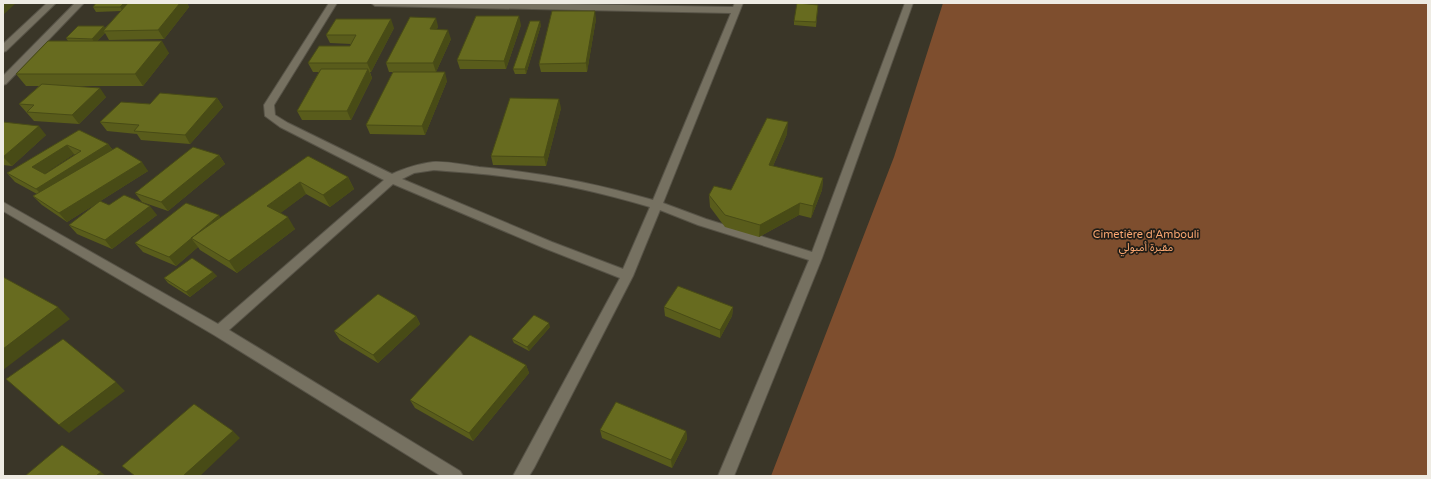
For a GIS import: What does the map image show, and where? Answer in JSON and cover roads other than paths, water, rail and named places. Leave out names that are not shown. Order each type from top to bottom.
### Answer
[{"type":"street","points":[[3,49],[52,3]]},
{"type":"street","points":[[3,82],[80,3]]},
{"type":"street","points":[[333,3],[269,105],[270,116],[392,179],[548,245],[626,276]]},
{"type":"street","points":[[375,3],[737,6],[657,205],[626,276],[521,476]]},
{"type":"street","points":[[726,476],[816,258],[909,3]]},
{"type":"street","points":[[219,331],[392,179],[411,170],[434,166],[459,167],[516,174],[619,194],[657,205],[702,222],[816,258]]},
{"type":"street","points":[[3,206],[219,331],[455,476]]},
{"type":"park label","name":"Cimetière d'Ambouli مقبرة أمبولي","points":[[1146,240]]}]
